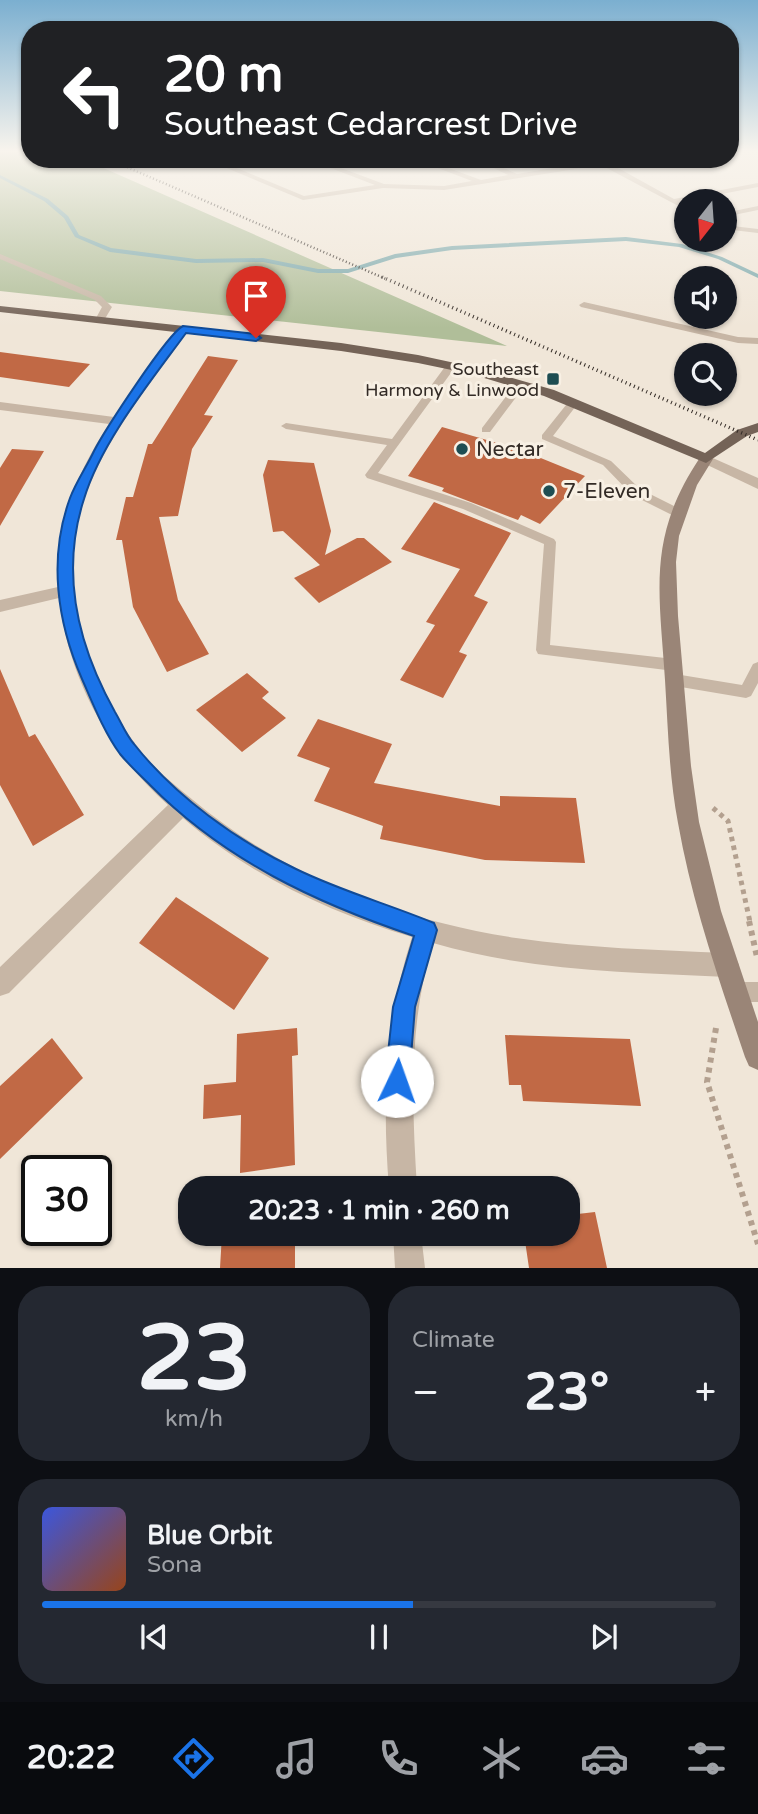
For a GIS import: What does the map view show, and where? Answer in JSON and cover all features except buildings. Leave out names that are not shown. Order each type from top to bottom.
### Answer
[{"type":"main road","points":[[0,309],[341,347],[451,366],[521,384],[574,402],[706,459]]},
{"type":"main road","points":[[758,427],[742,433],[706,459],[689,481],[676,512],[667,551],[666,578],[688,820],[702,884],[727,965],[747,992],[758,1057]]},
{"type":"street","points":[[183,330],[116,421],[77,498],[67,542],[65,591],[76,646],[106,712],[127,749],[182,805],[229,841],[286,875],[352,905],[426,930],[486,944],[562,956],[727,965]]},
{"type":"street","points":[[0,407],[116,421]]},
{"type":"street","points":[[706,459],[758,484]]},
{"type":"street","points":[[0,606],[65,591]]},
{"type":"street","points":[[0,984],[182,805]]},
{"type":"street","points":[[402,1176],[396,1104],[397,1058],[407,995],[426,930]]},
{"type":"street","points":[[408,1246],[410,1268]]},
{"type":"lane","points":[[737,229],[758,231]]},
{"type":"lane","points":[[0,256],[98,298],[107,307],[100,320]]},
{"type":"lane","points":[[584,305],[738,340],[758,341]]},
{"type":"lane","points":[[451,366],[371,475],[467,506],[550,542],[543,650],[674,673],[746,692],[758,668]]},
{"type":"lane","points":[[486,430],[521,384]]},
{"type":"lane","points":[[574,402],[546,438],[607,463],[636,492],[676,512]]},
{"type":"lane","points":[[286,426],[394,443]]},
{"type":"path","points":[[728,821],[758,963]]},
{"type":"path","points":[[718,1017],[707,1082],[758,1244]]},
{"type":"green space","points":[[0,210],[199,210],[507,346],[0,291]]},
{"type":"waterway","points":[[58,210],[66,217],[77,236],[110,250],[196,261],[263,260],[318,271],[348,271],[395,256],[452,248],[626,239],[680,245],[720,258],[758,276]]},
{"type":"railway","points":[[227,210],[386,279]]},
{"type":"railway","points":[[382,277],[758,440]]},
{"type":"place","name":"Southeast Harmony & Linwood","points":[[553,379]]},
{"type":"place","name":"Nectar","points":[[462,449]]},
{"type":"place","name":"7-Eleven","points":[[549,491]]},
{"type":"route","points":[[256,338],[183,330],[116,421],[77,498],[67,542],[65,591],[69,619],[76,646],[100,700],[127,749],[182,805],[229,841],[286,875],[352,905],[426,930],[404,1007],[397,1058],[397,1081]]}]
